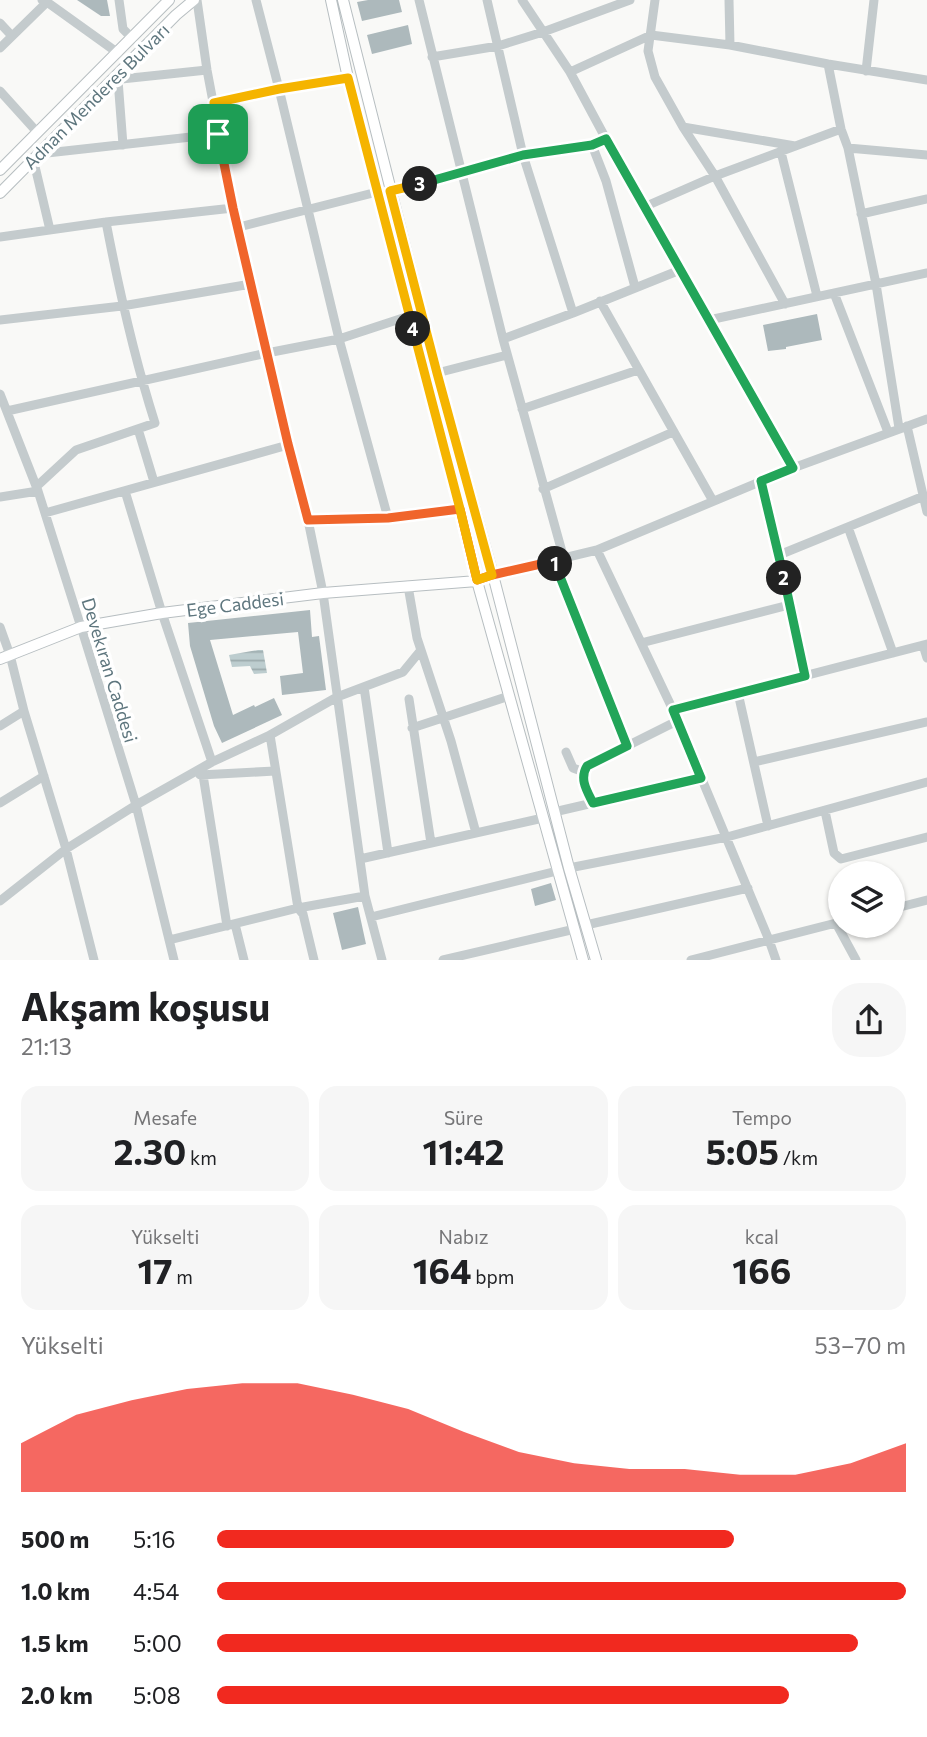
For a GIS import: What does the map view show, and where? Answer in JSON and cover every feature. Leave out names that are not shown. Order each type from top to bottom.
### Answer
[{"type":"main road","name":"Adnan Menderes Bulvarı","points":[[0,170],[169,0]]},
{"type":"main road","name":"Adnan Menderes Bulvarı","points":[[0,193],[196,0]]},
{"type":"main road","points":[[331,0],[348,78],[477,580],[583,960]]},
{"type":"main road","points":[[343,0],[437,373],[596,960]]},
{"type":"main road","name":"Ege Caddesi","points":[[5,657],[81,627],[162,613],[323,593],[477,580],[492,575]]},
{"type":"street","points":[[119,0],[123,29],[132,38]]},
{"type":"street","points":[[196,0],[233,208],[323,593],[365,896],[382,960]]},
{"type":"street","points":[[256,0],[339,339],[388,518]]},
{"type":"street","points":[[419,0],[559,560],[627,746]]},
{"type":"street","points":[[487,0],[523,155],[573,313]]},
{"type":"street","points":[[522,0],[570,72],[793,468]]},
{"type":"street","points":[[528,0],[543,32]]},
{"type":"street","points":[[432,57],[498,46],[630,0]]},
{"type":"street","points":[[654,0],[648,51],[655,77],[715,176],[785,304]]},
{"type":"street","points":[[729,0],[730,45]]},
{"type":"street","points":[[866,71],[874,0]]},
{"type":"street","points":[[0,48],[45,1],[118,53]]},
{"type":"street","points":[[0,23],[12,36]]},
{"type":"street","points":[[570,72],[651,35],[730,45],[927,80]]},
{"type":"street","points":[[828,64],[841,129],[848,148],[903,427],[927,512]]},
{"type":"street","points":[[123,145],[115,80],[207,70]]},
{"type":"street","points":[[214,103],[348,78]]},
{"type":"street","points":[[0,91],[37,132]]},
{"type":"street","points":[[683,127],[796,146]]},
{"type":"street","points":[[644,207],[715,176],[841,129]]},
{"type":"street","points":[[50,230],[36,156],[218,134]]},
{"type":"street","points":[[390,191],[523,155],[592,145],[606,139]]},
{"type":"street","points":[[592,145],[606,181],[635,287]]},
{"type":"street","points":[[848,148],[927,155]]},
{"type":"street","points":[[781,152],[817,296]]},
{"type":"street","points":[[239,227],[377,192]]},
{"type":"street","points":[[861,214],[927,199]]},
{"type":"street","points":[[0,237],[233,208]]},
{"type":"street","points":[[0,497],[37,489],[76,450],[155,423],[122,306],[106,222]]},
{"type":"street","points":[[503,339],[680,270]]},
{"type":"street","points":[[709,320],[927,273]]},
{"type":"street","points":[[0,320],[122,306],[251,284]]},
{"type":"street","points":[[834,293],[888,432]]},
{"type":"street","points":[[600,301],[713,501]]},
{"type":"street","points":[[7,411],[339,339],[409,316]]},
{"type":"street","points":[[437,373],[507,355]]},
{"type":"street","points":[[522,409],[638,370]]},
{"type":"street","name":"Devekıran Caddesi","points":[[0,394],[45,513],[136,805],[174,960]]},
{"type":"street","points":[[492,575],[597,550],[793,468],[927,419]]},
{"type":"street","points":[[138,429],[154,482]]},
{"type":"street","points":[[543,489],[673,432]]},
{"type":"street","points":[[45,513],[288,444]]},
{"type":"street","points":[[761,481],[805,676]]},
{"type":"street","points":[[125,491],[212,762]]},
{"type":"street","points":[[779,555],[924,496]]},
{"type":"street","points":[[308,520],[388,518],[460,509]]},
{"type":"street","points":[[848,527],[893,653]]},
{"type":"street","points":[[597,550],[673,710],[776,960]]},
{"type":"street","points":[[408,586],[417,638],[451,741],[476,833]]},
{"type":"street","points":[[641,643],[789,605]]},
{"type":"street","points":[[0,627],[5,657],[66,849],[94,960]]},
{"type":"street","points":[[673,710],[925,644],[927,658]]},
{"type":"street","points":[[0,901],[66,849],[136,805],[212,762],[270,735],[337,696],[403,672],[421,650]]},
{"type":"street","points":[[364,687],[388,853]]},
{"type":"street","points":[[738,693],[768,826]]},
{"type":"street","points":[[412,727],[509,696]]},
{"type":"street","points":[[409,699],[430,843]]},
{"type":"street","points":[[0,726],[24,712]]},
{"type":"street","points":[[593,803],[583,779],[587,766],[677,721]]},
{"type":"street","points":[[754,762],[927,722]]},
{"type":"street","points":[[270,735],[298,908],[303,914],[314,960]]},
{"type":"street","points":[[566,752],[573,768],[584,772]]},
{"type":"street","points":[[191,775],[275,771]]},
{"type":"street","points":[[203,775],[231,925],[244,960]]},
{"type":"street","points":[[0,803],[44,776]]},
{"type":"street","points":[[554,812],[701,778]]},
{"type":"street","points":[[569,868],[727,837],[927,782]]},
{"type":"street","points":[[825,810],[834,853],[841,859],[927,837]]},
{"type":"street","points":[[360,859],[543,818]]},
{"type":"street","points":[[371,917],[557,871]]},
{"type":"street","points":[[586,925],[748,888]]},
{"type":"street","points":[[169,940],[298,908],[365,896]]},
{"type":"street","points":[[905,906],[927,900]]},
{"type":"street","points":[[691,960],[828,925]]},
{"type":"street","points":[[443,960],[575,929]]},
{"type":"street","points":[[846,938],[856,960]]},
{"type":"shaded area","points":[[263,650],[267,673],[254,674],[250,666],[232,667],[229,655]]},
{"type":"building","points":[[77,0],[107,0],[110,16],[101,16]]},
{"type":"building","points":[[399,0],[402,12],[362,21],[357,2]]},
{"type":"building","points":[[408,25],[412,44],[372,54],[367,35]]},
{"type":"building","points":[[817,314],[822,340],[768,351],[763,325]]},
{"type":"building","points":[[310,610],[312,637],[319,636],[326,690],[282,695],[280,676],[303,673],[298,632],[210,640],[233,715],[274,698],[282,715],[222,743],[214,726],[190,646],[188,623]]},
{"type":"building","points":[[551,883],[556,900],[535,906],[531,889]]},
{"type":"building","points":[[358,907],[366,944],[342,950],[333,913]]},
{"type":"route","points":[[218,134],[214,103],[348,78],[460,509],[477,580],[492,575],[390,191],[523,155],[592,145],[606,139],[793,468],[761,481],[805,676],[673,710],[701,778],[593,803],[583,779],[585,769],[627,746],[554,561],[477,580],[460,509],[388,518],[308,520],[288,444],[218,134]]}]
